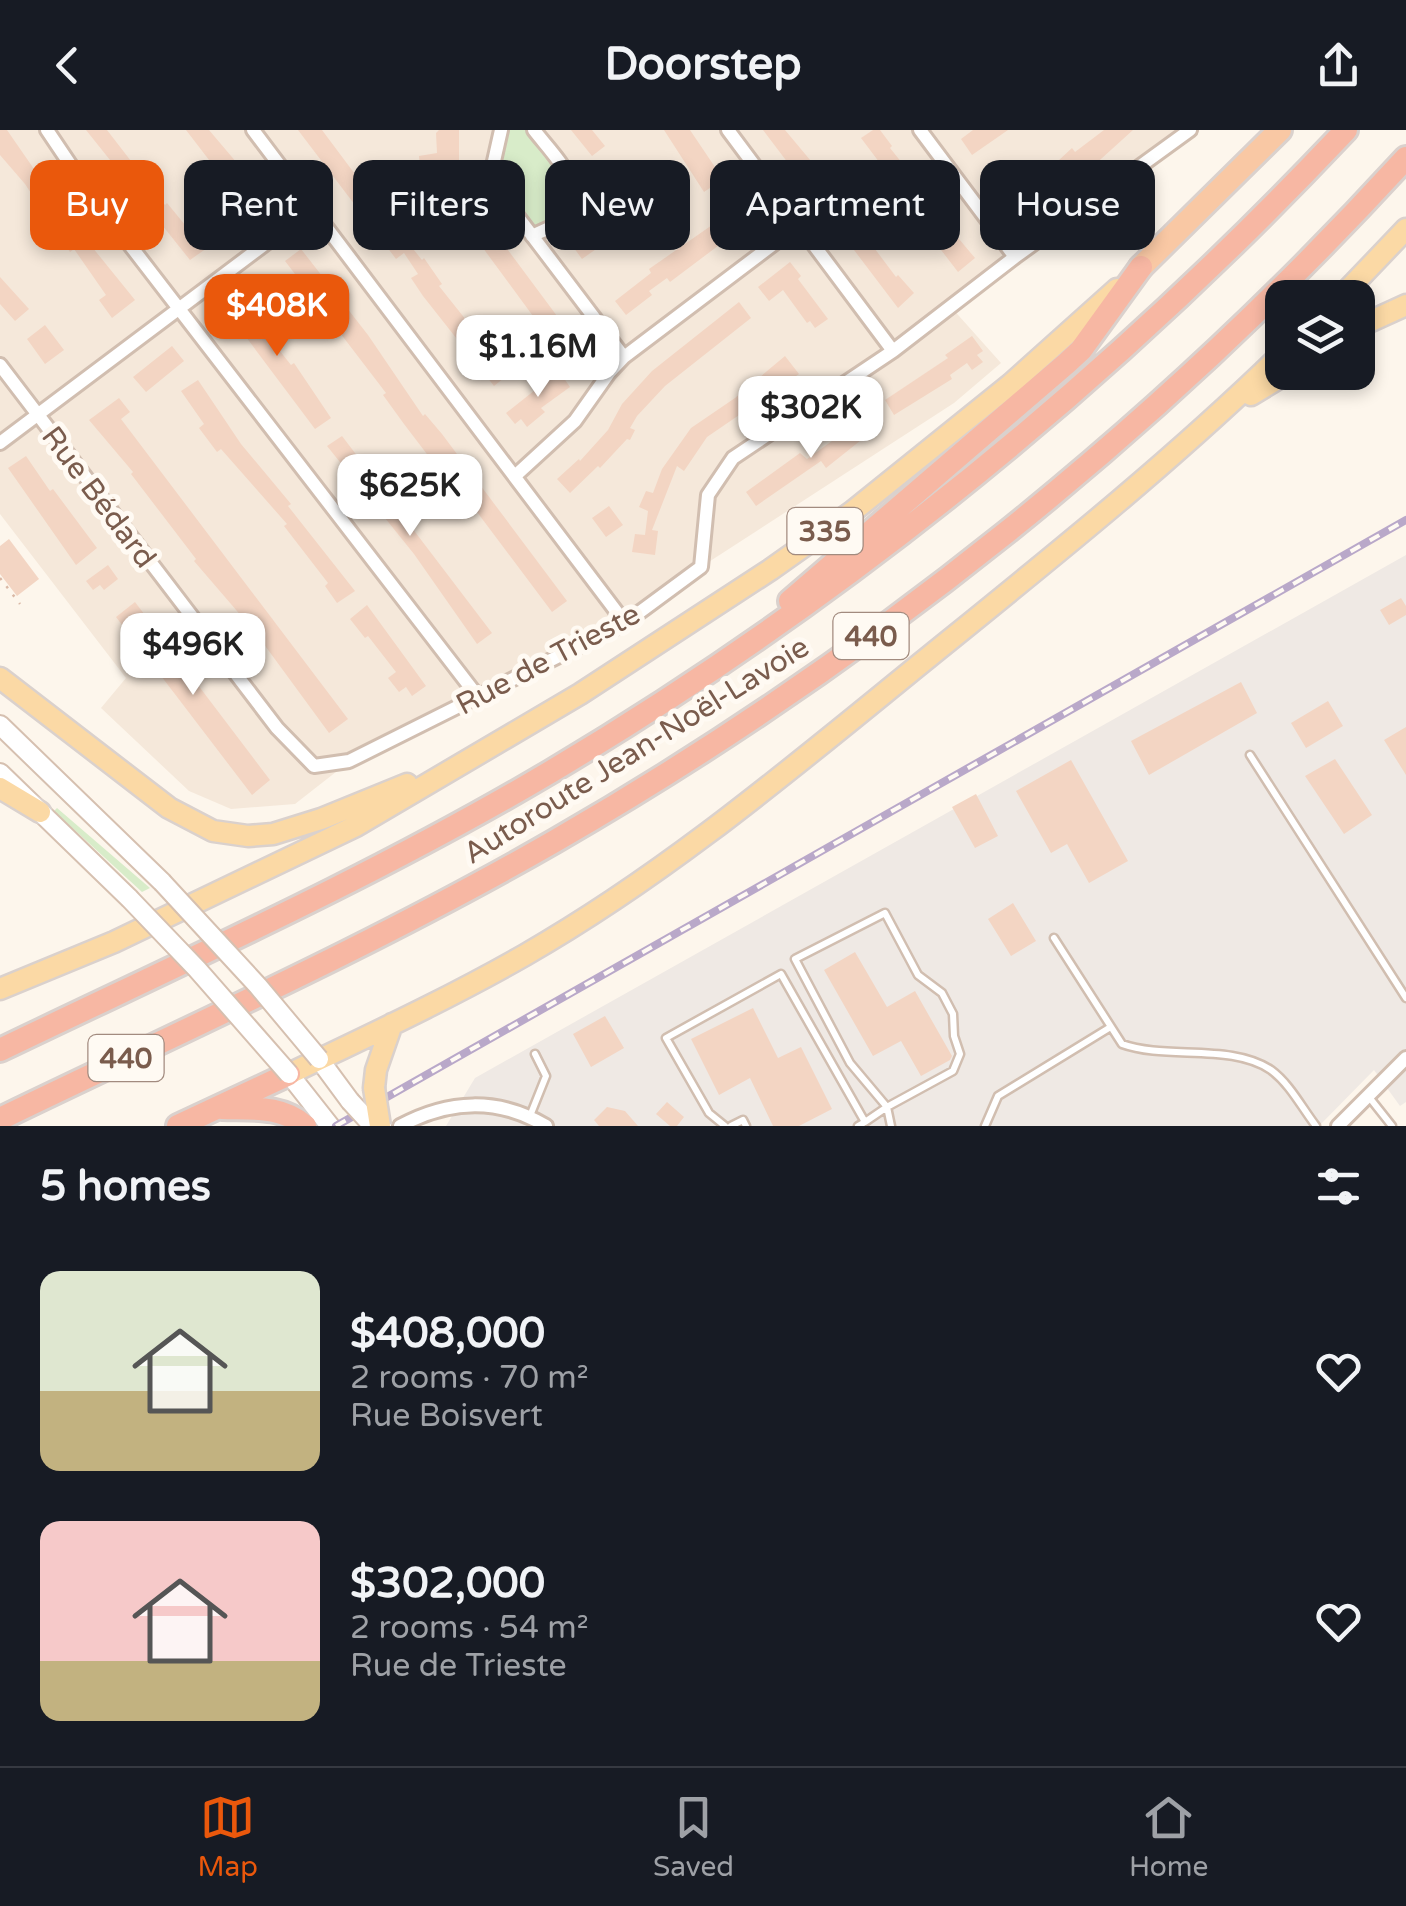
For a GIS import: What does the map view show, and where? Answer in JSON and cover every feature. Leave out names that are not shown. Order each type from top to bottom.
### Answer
[{"type":"highway","name":"335","points":[[1141,267],[1280,130]]},
{"type":"highway","name":"Autoroute Jean-Noël-Lavoie","points":[[0,1050],[451,828],[694,682],[885,548],[1061,406],[1207,271],[1346,130]]},
{"type":"highway","name":"Autoroute Jean-Noël-Lavoie","points":[[0,1119],[336,958],[470,888],[642,789],[815,676],[980,554],[1132,427],[1266,302],[1406,158]]},
{"type":"highway","points":[[694,682],[1067,363],[1081,350],[1141,267]]},
{"type":"highway","points":[[178,1126],[218,1108],[255,1099],[289,1074]]},
{"type":"highway","points":[[255,1099],[305,1126]]},
{"type":"main road","points":[[1357,280],[1406,228]]},
{"type":"main road","name":"335","points":[[0,989],[100,949],[356,826],[628,664],[841,520],[1011,384],[1141,267]]},
{"type":"main road","points":[[1375,320],[1406,305]]},
{"type":"main road","points":[[289,1074],[526,954],[688,847],[818,748],[1024,580],[1216,417],[1265,370]]},
{"type":"main road","points":[[1216,417],[1265,386]]},
{"type":"main road","points":[[0,678],[169,808],[202,827],[224,834],[261,836],[297,827],[478,754]]},
{"type":"main road","points":[[0,725],[162,882],[258,986],[377,1126]]},
{"type":"main road","points":[[0,773],[197,969],[330,1126]]},
{"type":"main road","points":[[0,788],[40,812]]},
{"type":"main road","points":[[377,1126],[374,1076],[392,1024]]},
{"type":"street","points":[[48,130],[86,188],[478,697]]},
{"type":"street","points":[[253,130],[276,160]]},
{"type":"street","points":[[500,130],[492,170],[512,209],[624,356]]},
{"type":"street","points":[[532,236],[562,220],[575,200],[573,182],[534,130]]},
{"type":"street","points":[[728,130],[751,160]]},
{"type":"street","points":[[920,130],[1015,257]]},
{"type":"street","name":"Rue de Trieste","points":[[314,766],[350,761],[625,622],[701,567],[708,495],[733,458],[893,351],[1190,130]]},
{"type":"street","points":[[333,235],[625,622]]},
{"type":"street","points":[[0,443],[257,250]]},
{"type":"street","points":[[515,476],[576,421],[624,356],[765,250]]},
{"type":"street","points":[[819,250],[893,351]]},
{"type":"street","name":"Rue Bédard","points":[[0,365],[276,728],[314,766]]},
{"type":"street","points":[[1338,1126],[1406,1058]]},
{"type":"street","points":[[400,1126],[444,1108],[466,1104],[494,1106],[546,1126]]},
{"type":"lane","points":[[1250,755],[1406,998]]},
{"type":"lane","points":[[746,1126],[743,1120],[728,1126],[709,1113],[666,1038],[781,974],[861,1124],[887,1107],[953,1071],[960,1054],[953,1014],[942,993],[918,975],[885,913],[795,959],[850,1063],[887,1107],[891,1126]]},
{"type":"lane","points":[[1054,938],[1122,1044],[1216,1055],[1263,1066],[1288,1088],[1316,1126]]},
{"type":"lane","points":[[985,1126],[998,1096],[1109,1028]]},
{"type":"lane","points":[[530,1117],[546,1076],[536,1054]]},
{"type":"lane","points":[[1368,1096],[1392,1126]]},
{"type":"path","points":[[0,578],[20,604]]},
{"type":"shaded area","points":[[0,130],[1190,130],[1149,160],[980,160],[980,250],[1028,250],[951,307],[1001,363],[954,403],[701,567],[625,623],[350,761],[295,804],[231,809],[189,791],[101,708],[126,678],[0,514]]},
{"type":"shaded area","points":[[1406,555],[1406,1102],[1400,1106],[1374,1070],[1319,1126],[446,1126],[475,1078]]},
{"type":"green space","points":[[501,130],[534,130],[556,160],[545,160],[545,229],[532,236],[525,224],[525,160],[494,160]]},
{"type":"green space","points":[[57,808],[150,888],[142,892],[54,811]]},
{"type":"building","points":[[0,130],[7,130],[30,163],[30,192],[25,184],[0,155]]},
{"type":"building","points":[[86,130],[107,130],[130,160],[110,160]]},
{"type":"building","points":[[186,130],[209,130],[234,160],[209,160]]},
{"type":"building","points":[[298,130],[322,130],[353,172],[353,202],[333,176],[333,160],[321,160]]},
{"type":"building","points":[[459,130],[459,160],[419,160],[419,156],[437,153],[436,133]]},
{"type":"building","points":[[571,130],[592,130],[605,146],[592,156]]},
{"type":"building","points":[[664,130],[690,130],[710,160],[710,188],[704,192],[690,170],[690,160],[683,160]]},
{"type":"building","points":[[763,130],[785,130],[810,160],[786,160]]},
{"type":"building","points":[[880,130],[900,160],[878,160],[861,138]]},
{"type":"building","points":[[973,130],[1008,130],[972,155],[961,139]]},
{"type":"building","points":[[1104,130],[1133,130],[1100,160],[1059,160],[1072,148],[1075,152]]},
{"type":"building","points":[[164,204],[184,224],[184,250],[204,250],[190,260],[164,228]]},
{"type":"building","points":[[710,226],[713,250],[670,282],[667,278],[649,291],[652,295],[626,315],[615,301],[676,250],[690,250],[690,240]]},
{"type":"building","points":[[960,240],[975,258],[958,272],[941,250],[960,250]]},
{"type":"building","points":[[75,250],[95,250],[135,300],[112,318],[99,300],[106,295]]},
{"type":"building","points":[[302,250],[368,335],[423,416],[442,434],[567,601],[552,612],[456,484],[452,487],[404,424],[383,395],[386,393],[285,261]]},
{"type":"building","points":[[389,250],[414,250],[424,258],[442,284],[439,286],[509,374],[494,386],[423,296],[411,278],[418,274],[404,253],[396,259]]},
{"type":"building","points":[[484,250],[508,250],[557,316],[541,327]]},
{"type":"building","points":[[575,250],[595,250],[582,259]]},
{"type":"building","points":[[854,250],[876,250],[914,293],[898,308]]},
{"type":"building","points":[[790,262],[828,319],[815,328],[783,290],[769,301],[758,287]]},
{"type":"building","points":[[0,277],[29,309],[15,321],[0,304]]},
{"type":"building","points":[[249,290],[264,308],[253,317],[291,365],[294,363],[331,418],[315,429],[225,309]]},
{"type":"building","points":[[739,302],[751,318],[665,386],[637,416],[630,428],[635,430],[630,440],[570,493],[557,479],[608,430],[622,404],[652,371]]},
{"type":"building","points":[[45,325],[64,350],[45,364],[27,339]]},
{"type":"building","points":[[582,336],[593,351],[566,371],[555,357]]},
{"type":"building","points":[[972,336],[983,351],[977,355],[983,362],[972,370],[967,363],[950,375],[952,379],[894,415],[885,400],[948,358],[945,355]]},
{"type":"building","points":[[172,346],[184,361],[146,392],[133,377]]},
{"type":"building","points":[[785,356],[799,374],[707,437],[684,471],[677,466],[652,530],[658,531],[655,555],[632,552],[635,534],[645,535],[648,511],[639,507],[646,491],[653,493],[662,469],[691,428]]},
{"type":"building","points":[[559,371],[570,387],[541,408],[545,412],[527,427],[521,419],[515,424],[506,413]]},
{"type":"building","points":[[198,380],[241,444],[355,591],[337,603],[325,586],[328,583],[284,526],[287,524],[199,428],[204,424],[181,391]]},
{"type":"building","points":[[119,398],[130,412],[121,419],[348,719],[329,733],[255,632],[194,561],[133,472],[89,420]]},
{"type":"building","points":[[863,412],[875,429],[826,468],[821,461],[756,506],[746,492],[800,453],[807,459],[857,423],[854,419]]},
{"type":"building","points":[[342,436],[492,633],[477,644],[414,554],[327,446]]},
{"type":"building","points":[[26,456],[97,548],[76,565],[8,468]]},
{"type":"building","points":[[609,506],[623,525],[606,537],[592,518]]},
{"type":"building","points":[[9,539],[39,579],[17,596],[0,574],[0,546]]},
{"type":"building","points":[[108,565],[118,579],[104,590],[100,585],[93,590],[86,581]]},
{"type":"building","points":[[1401,598],[1406,615],[1389,625],[1380,610]]},
{"type":"building","points":[[135,602],[270,780],[252,795],[116,617]]},
{"type":"building","points":[[367,605],[426,686],[412,696],[406,687],[399,692],[388,678],[396,672],[350,619]]},
{"type":"building","points":[[1241,682],[1257,713],[1149,775],[1131,741]]},
{"type":"building","points":[[1328,701],[1343,726],[1306,748],[1291,723]]},
{"type":"building","points":[[1406,727],[1406,775],[1384,740]]},
{"type":"building","points":[[1335,759],[1372,815],[1344,834],[1305,776]]},
{"type":"building","points":[[1071,760],[1128,861],[1089,883],[1067,844],[1051,853],[1016,791]]},
{"type":"building","points":[[976,794],[998,836],[975,848],[952,807]]},
{"type":"building","points":[[1013,903],[1036,941],[1011,956],[988,919]]},
{"type":"building","points":[[855,952],[887,1007],[915,991],[952,1056],[950,1060],[921,1076],[901,1041],[873,1056],[824,970]]},
{"type":"building","points":[[753,1008],[778,1058],[801,1047],[832,1109],[799,1126],[773,1126],[750,1078],[719,1095],[691,1039]]},
{"type":"building","points":[[605,1016],[624,1048],[591,1067],[573,1034]]},
{"type":"building","points":[[667,1102],[684,1117],[677,1126],[670,1126],[656,1114]]},
{"type":"building","points":[[607,1107],[625,1111],[638,1126],[599,1126],[594,1120]]},
{"type":"railway","points":[[336,1126],[1406,520]]}]
